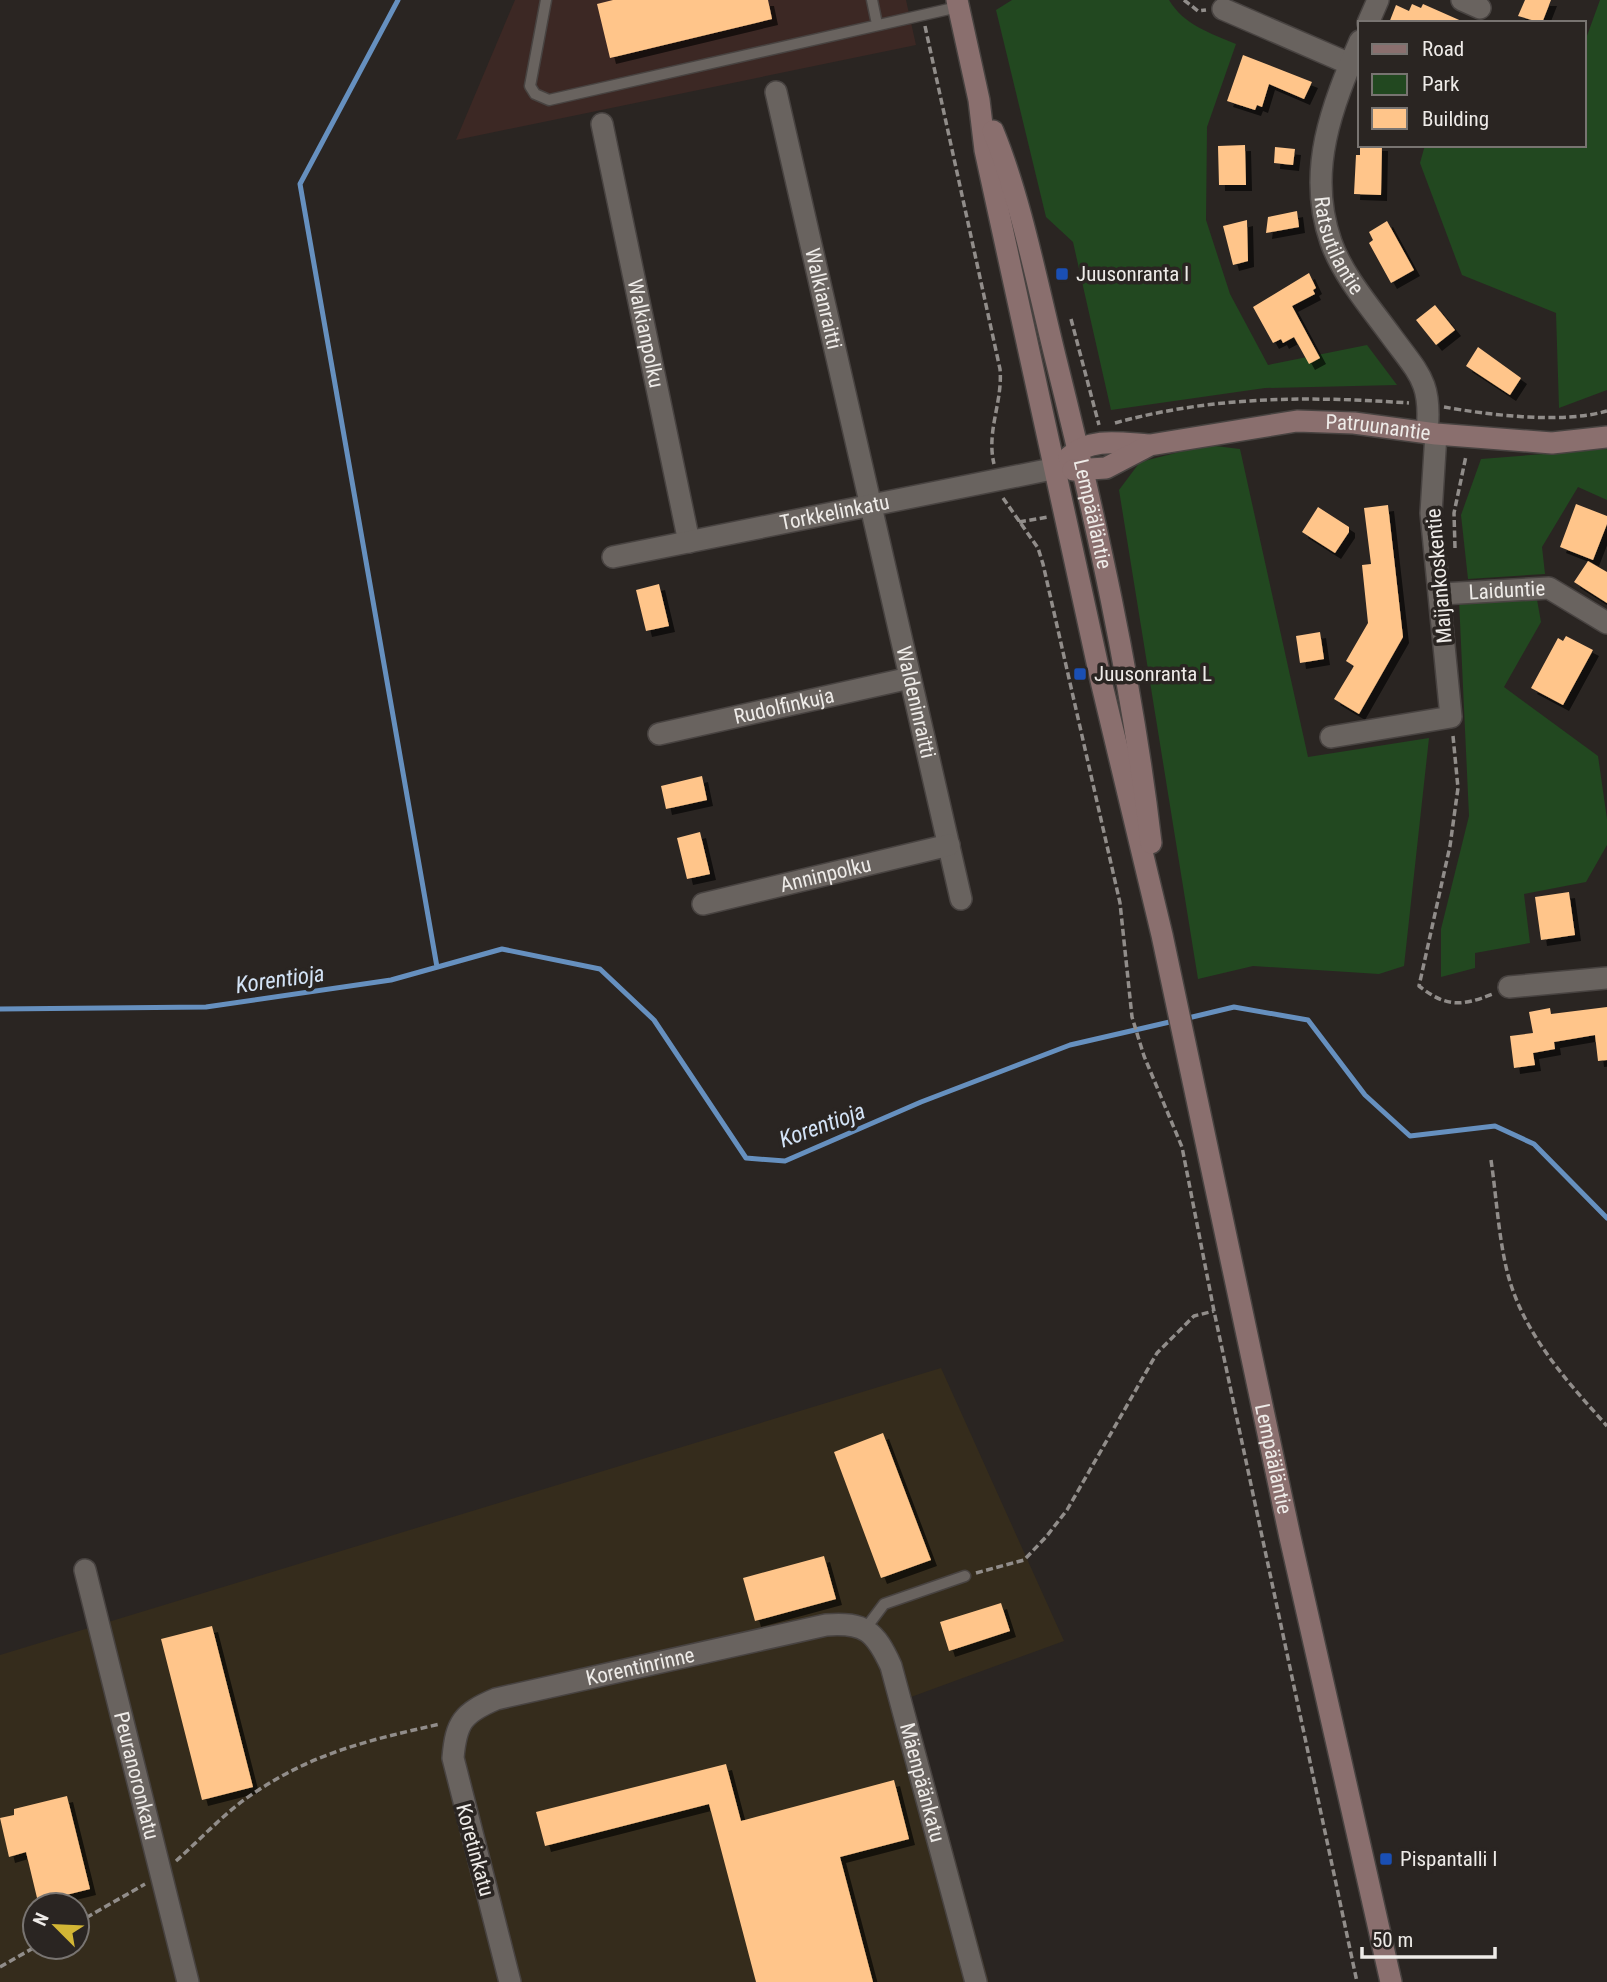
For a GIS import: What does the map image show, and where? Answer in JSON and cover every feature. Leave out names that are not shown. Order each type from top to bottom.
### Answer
[{"type":"main road","name":"Lempääläntie","points":[[958,4],[979,100],[985,150],[1057,468],[1102,685],[1162,935],[1290,1537],[1391,1982]]},
{"type":"main road","name":"Lempääläntie","points":[[979,100],[999,145],[1033,265],[1084,472],[1128,684],[1162,935]]},
{"type":"main road","name":"Patruunantie","points":[[1078,449],[1101,442],[1150,445],[1297,421],[1354,423],[1432,434],[1552,443],[1607,437]]},
{"type":"main road","name":"Patruunantie","points":[[1057,468],[1084,472],[1106,468],[1150,445]]},
{"type":"main road","points":[[1057,468],[1078,449]]},
{"type":"street","points":[[1369,21],[1378,0]]},
{"type":"street","points":[[1223,9],[1350,64]]},
{"type":"street","name":"Ratsutilantie","points":[[1358,46],[1324,137],[1320,177],[1323,212],[1331,244],[1354,285],[1428,391],[1432,434]]},
{"type":"street","name":"Walkianraitti","points":[[776,92],[870,506]]},
{"type":"street","name":"Walkianpolku","points":[[602,124],[689,542]]},
{"type":"street","name":"Maijankoskentie","points":[[1432,434],[1431,513],[1451,717]]},
{"type":"street","name":"Torkkelinkatu","points":[[613,557],[1057,468]]},
{"type":"street","name":"Waldeninraitti","points":[[870,506],[961,899]]},
{"type":"street","name":"Laiduntie","points":[[1441,594],[1549,588],[1607,623]]},
{"type":"street","name":"Rudolfinkuja","points":[[659,734],[910,678]]},
{"type":"street","points":[[1331,737],[1451,717]]},
{"type":"street","name":"Anninpolku","points":[[704,904],[949,845]]},
{"type":"street","points":[[1509,988],[1607,978]]},
{"type":"street","name":"Peuranoronkatu","points":[[85,1570],[188,1982]]},
{"type":"street","name":"Korentinrinne","points":[[462,1719],[477,1707],[496,1699],[825,1625],[847,1623],[866,1628]]},
{"type":"street","name":"Mäenpäänkatu","points":[[866,1628],[880,1643],[891,1666],[976,1982]]},
{"type":"street","name":"Koretinkatu","points":[[462,1719],[455,1736],[453,1758],[510,1982]]},
{"type":"lane","points":[[546,0],[530,86],[536,94],[549,100],[923,15],[958,4]]},
{"type":"lane","points":[[872,0],[877,24]]},
{"type":"lane","points":[[866,1628],[884,1604],[965,1576]]},
{"type":"path","points":[[1184,0],[1198,10],[1223,9]]},
{"type":"path","points":[[923,15],[1000,369],[1001,385],[991,430],[992,453],[1002,498],[1038,548],[1043,564],[1120,903],[1132,1017],[1136,1035],[1182,1147],[1214,1311],[1357,1982]]},
{"type":"path","points":[[1071,320],[1100,426]]},
{"type":"path","points":[[1456,553],[1454,513],[1471,437]]},
{"type":"path","points":[[1451,717],[1458,788],[1450,846],[1419,986],[1437,1000],[1468,1004],[1509,988]]},
{"type":"path","points":[[1491,1160],[1505,1265],[1526,1321],[1559,1372],[1607,1426]]},
{"type":"path","points":[[965,1576],[1024,1560],[1046,1537],[1067,1510],[1157,1353],[1194,1316],[1214,1311]]},
{"type":"path","points":[[91,1915],[160,1875],[251,1794],[294,1768],[341,1747],[462,1719]]},
{"type":"path","points":[[0,1967],[21,1955]]},
{"type":"shaded area","points":[[515,0],[906,0],[916,45],[456,140]]},
{"type":"shaded area","points":[[941,1368],[1064,1641],[911,1697],[989,1982],[0,1982],[0,1655]]},
{"type":"green space","points":[[1012,0],[1169,0],[1190,22],[1236,44],[1207,127],[1206,220],[1230,294],[1268,365],[1367,345],[1397,385],[1265,388],[1111,410],[1073,242],[1046,217],[996,10]]},
{"type":"green space","points":[[1600,0],[1607,0],[1607,390],[1559,408],[1556,313],[1462,275],[1420,163],[1424,147],[1586,147],[1586,38]]},
{"type":"green space","points":[[1207,445],[1240,449],[1308,757],[1429,738],[1404,966],[1379,974],[1253,966],[1198,979],[1119,490],[1140,462]]},
{"type":"green space","points":[[1607,449],[1607,500],[1578,487],[1542,547],[1545,574],[1468,579],[1461,515],[1481,459]]},
{"type":"green space","points":[[1536,594],[1541,622],[1504,687],[1598,756],[1607,819],[1607,845],[1586,882],[1524,894],[1530,943],[1475,953],[1475,968],[1441,977],[1441,929],[1469,816],[1459,600]]},
{"type":"building","points":[[613,0],[768,0],[772,19],[610,58],[597,4]]},
{"type":"building","points":[[1525,0],[1551,0],[1543,21],[1518,16]]},
{"type":"building","points":[[1412,4],[1421,8],[1423,4],[1461,21],[1390,21],[1396,5],[1409,11]]},
{"type":"building","points":[[1243,55],[1312,82],[1304,99],[1269,84],[1262,107],[1257,105],[1255,110],[1227,101]]},
{"type":"building","points":[[1245,145],[1246,185],[1219,185],[1218,146]]},
{"type":"building","points":[[1275,147],[1295,149],[1293,165],[1274,163]]},
{"type":"building","points":[[1360,147],[1382,147],[1381,195],[1354,194],[1356,155],[1360,155]]},
{"type":"building","points":[[1297,211],[1299,227],[1266,233],[1268,217]]},
{"type":"building","points":[[1247,220],[1248,261],[1233,265],[1223,226]]},
{"type":"building","points":[[1387,221],[1414,270],[1391,283],[1369,243],[1373,240],[1369,232]]},
{"type":"building","points":[[1309,273],[1316,288],[1313,290],[1315,294],[1292,306],[1320,358],[1309,364],[1294,337],[1283,343],[1281,339],[1273,343],[1253,307]]},
{"type":"building","points":[[1435,305],[1455,330],[1436,345],[1416,320]]},
{"type":"building","points":[[1478,347],[1521,378],[1510,395],[1466,366]]},
{"type":"building","points":[[1576,504],[1607,516],[1607,524],[1593,560],[1560,547]]},
{"type":"building","points":[[1388,505],[1403,637],[1359,714],[1334,699],[1354,666],[1346,661],[1368,623],[1362,565],[1371,564],[1364,508]]},
{"type":"building","points":[[1318,507],[1349,527],[1349,532],[1335,553],[1302,532]]},
{"type":"building","points":[[1588,561],[1607,572],[1607,603],[1574,582]]},
{"type":"building","points":[[659,584],[669,626],[646,631],[636,590]]},
{"type":"building","points":[[1320,632],[1324,659],[1300,663],[1296,636]]},
{"type":"building","points":[[1566,636],[1593,650],[1563,705],[1531,688],[1558,638],[1563,641]]},
{"type":"building","points":[[702,776],[707,800],[666,809],[661,786]]},
{"type":"building","points":[[700,832],[710,874],[687,879],[677,838]]},
{"type":"building","points":[[1569,892],[1575,935],[1541,940],[1535,897]]},
{"type":"building","points":[[1607,1007],[1607,1060],[1598,1061],[1595,1035],[1554,1042],[1555,1049],[1533,1053],[1535,1065],[1514,1068],[1510,1036],[1533,1033],[1529,1012],[1550,1008],[1551,1014]]},
{"type":"building","points":[[883,1433],[931,1560],[881,1578],[834,1452]]},
{"type":"building","points":[[824,1556],[836,1599],[755,1621],[743,1578]]},
{"type":"building","points":[[1001,1603],[1010,1631],[949,1651],[940,1622]]},
{"type":"building","points":[[212,1626],[253,1787],[202,1800],[161,1639]]},
{"type":"building","points":[[726,1764],[741,1821],[894,1780],[909,1839],[840,1857],[873,1982],[756,1982],[709,1804],[545,1846],[536,1812]]},
{"type":"building","points":[[67,1796],[90,1889],[35,1891],[26,1852],[9,1857],[0,1818],[14,1815],[14,1809]]},
{"type":"waterway","points":[[398,0],[300,184],[437,967]]},
{"type":"waterway","name":"Korentioja","points":[[0,1009],[206,1007],[391,980],[502,949],[600,969],[654,1020],[746,1158],[785,1161],[921,1102],[1070,1045],[1174,1021]]},
{"type":"waterway","name":"Korentioja","points":[[1184,1019],[1234,1007],[1308,1020],[1365,1095],[1410,1136],[1495,1126],[1534,1144],[1607,1218]]},
{"type":"place","name":"Juusonranta I","points":[[1062,274]]},
{"type":"place","name":"Juusonranta L","points":[[1080,674]]},
{"type":"place","name":"Pispantalli I","points":[[1386,1859]]}]
